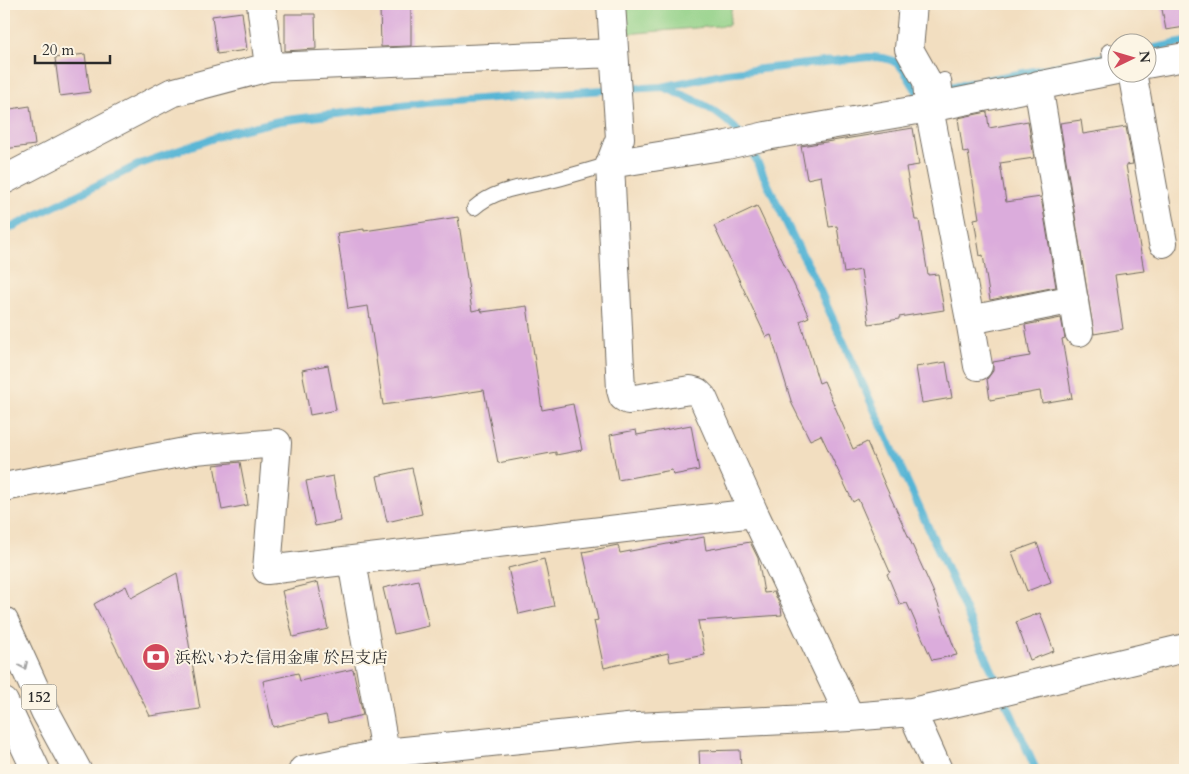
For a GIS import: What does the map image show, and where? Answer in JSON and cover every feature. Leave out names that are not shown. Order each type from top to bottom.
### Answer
[{"type":"main road","points":[[261,4],[268,67]]},
{"type":"main road","points":[[611,4],[620,138],[610,164],[621,390],[623,397],[628,400],[690,390],[697,392],[703,398],[754,513],[850,717]]},
{"type":"main road","points":[[913,4],[909,49],[927,81],[937,94],[978,366]]},
{"type":"main road","points":[[1156,62],[1185,57]]},
{"type":"main road","points":[[4,180],[171,93],[268,67],[614,59]]},
{"type":"main road","points":[[610,164],[727,145],[937,94],[1038,85],[1106,68]]},
{"type":"main road","points":[[1120,82],[1163,243]]},
{"type":"main road","points":[[1038,85],[1079,332]]},
{"type":"main road","points":[[970,320],[1074,299]]},
{"type":"main road","points":[[4,487],[195,450],[277,443],[267,570],[754,513]]},
{"type":"main road","points":[[352,561],[387,762]]},
{"type":"main road","name":"152","points":[[4,621],[45,711],[77,770]]},
{"type":"main road","points":[[303,770],[387,762],[637,727],[850,717],[912,712],[1006,692],[1185,648]]},
{"type":"main road","name":"152","points":[[4,702],[36,770]]},
{"type":"main road","points":[[912,712],[938,770]]},
{"type":"lane","points":[[474,208],[490,196],[586,172],[610,164]]},
{"type":"green space","points":[[622,4],[732,4],[729,25],[625,34]]},
{"type":"building","points":[[1161,4],[1185,4],[1185,27],[1166,30]]},
{"type":"building","points":[[380,8],[411,8],[411,46],[381,47]]},
{"type":"building","points":[[242,12],[247,50],[217,54],[212,16]]},
{"type":"building","points":[[285,14],[315,14],[316,49],[285,51]]},
{"type":"building","points":[[85,54],[90,92],[60,96],[55,58]]},
{"type":"building","points":[[30,106],[35,145],[4,149],[4,110]]},
{"type":"building","points":[[987,112],[989,128],[1028,121],[1034,158],[1000,163],[1006,202],[1041,197],[1056,287],[990,300],[983,255],[980,256],[974,219],[979,218],[968,152],[963,153],[958,118]]},
{"type":"building","points":[[1081,120],[1083,134],[1126,127],[1133,164],[1126,165],[1144,271],[1115,275],[1123,329],[1094,334],[1060,123]]},
{"type":"building","points":[[913,128],[919,165],[906,167],[915,220],[919,220],[928,275],[938,274],[944,310],[869,324],[861,270],[844,273],[837,226],[829,227],[821,176],[807,179],[801,146]]},
{"type":"building","points":[[757,206],[809,317],[800,321],[819,383],[824,381],[853,449],[867,442],[933,591],[957,655],[932,660],[907,603],[900,605],[887,574],[890,572],[858,499],[853,502],[821,435],[810,440],[792,404],[771,335],[766,337],[714,226]]},
{"type":"building","points":[[458,217],[472,311],[481,309],[482,312],[527,306],[542,410],[573,404],[582,450],[556,455],[556,452],[498,463],[484,390],[383,405],[368,306],[348,309],[337,233],[364,229],[364,231]]},
{"type":"building","points":[[1061,318],[1065,338],[1062,339],[1072,398],[1042,403],[1040,391],[990,400],[987,379],[993,371],[993,362],[1030,356],[1025,325]]},
{"type":"building","points":[[946,362],[952,398],[922,403],[916,367]]},
{"type":"building","points":[[328,365],[336,410],[310,415],[302,370]]},
{"type":"building","points":[[691,425],[699,470],[673,475],[672,470],[618,480],[610,435],[636,430],[637,435]]},
{"type":"building","points":[[240,462],[248,505],[222,510],[214,465]]},
{"type":"building","points":[[412,468],[422,514],[387,522],[377,476]]},
{"type":"building","points":[[333,476],[341,521],[315,526],[306,481]]},
{"type":"building","points":[[704,537],[706,550],[750,542],[758,558],[764,593],[774,592],[782,615],[698,621],[705,655],[670,662],[668,653],[604,668],[594,621],[598,620],[583,552],[618,545],[620,553]]},
{"type":"building","points":[[1037,543],[1051,582],[1027,591],[1012,552]]},
{"type":"building","points":[[544,559],[554,606],[519,614],[508,568]]},
{"type":"building","name":"浜松いわた信用金庫 於呂支店","points":[[177,573],[200,709],[150,716],[94,604],[126,586],[131,598]]},
{"type":"building","points":[[418,580],[429,626],[394,634],[383,588]]},
{"type":"building","points":[[318,582],[328,629],[293,637],[282,591]]},
{"type":"building","points":[[1040,613],[1054,651],[1030,660],[1016,622]]},
{"type":"building","points":[[353,669],[363,715],[328,723],[326,715],[273,727],[263,681],[298,673],[300,681]]},
{"type":"building","points":[[740,750],[741,770],[700,770],[699,751]]},
{"type":"waterway","points":[[1156,48],[1185,42]]},
{"type":"waterway","points":[[4,231],[140,164],[231,132],[279,121],[425,103],[663,87],[726,73],[869,57],[889,59],[895,62],[904,71],[918,93]]},
{"type":"waterway","points":[[944,88],[1106,57]]},
{"type":"waterway","points":[[663,87],[706,106],[724,119],[742,136]]},
{"type":"waterway","points":[[749,145],[810,269],[939,551],[1036,770]]},
{"type":"place","name":"浜松いわた信用金庫 於呂支店","points":[[156,657]]}]
